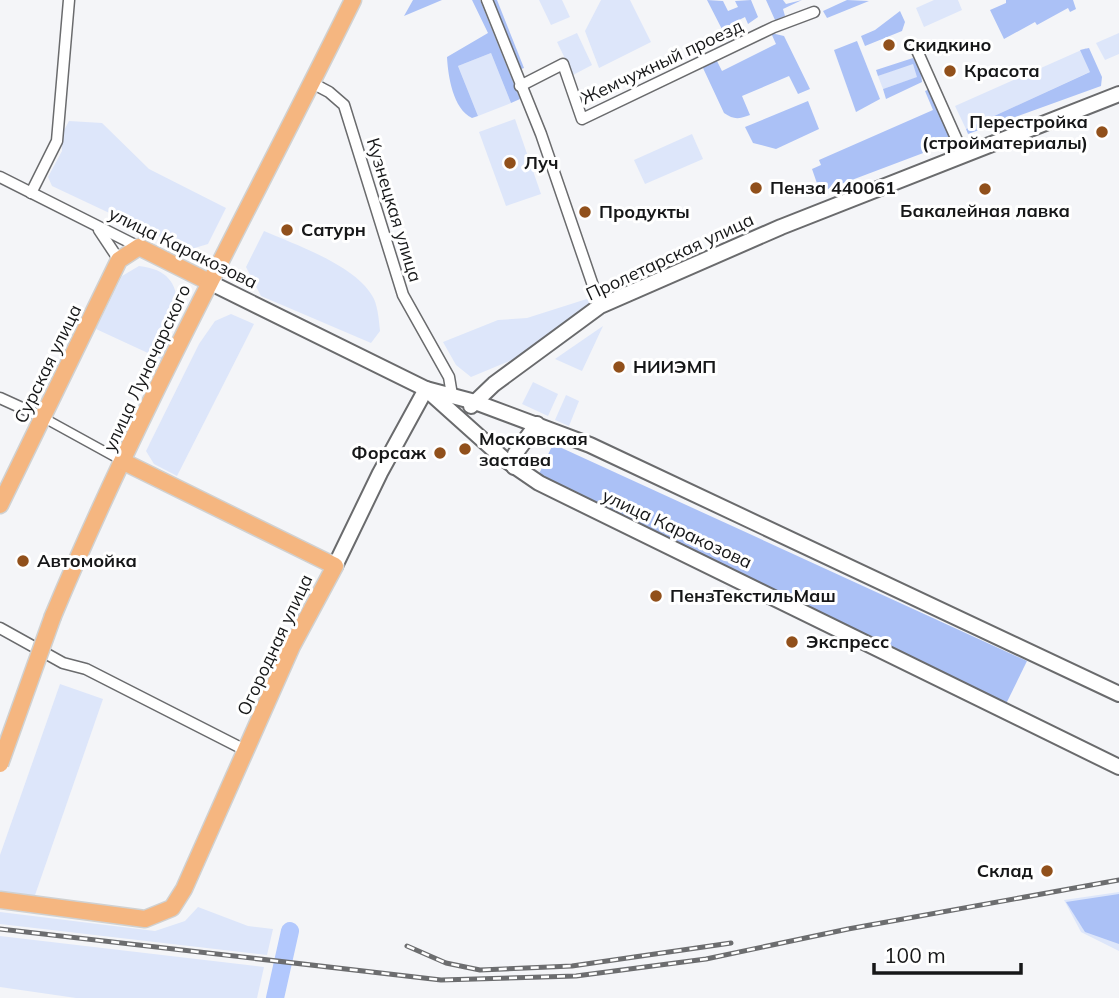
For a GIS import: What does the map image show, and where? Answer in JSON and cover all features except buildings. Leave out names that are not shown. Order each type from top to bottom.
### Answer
[{"type":"main road","name":"улица Луначарского","points":[[0,764],[53,616],[124,462],[209,282],[353,0]]},
{"type":"main road","name":"Пролетарская улица","points":[[464,423],[467,412],[494,384],[600,306],[781,227],[1119,94]]},
{"type":"main road","name":"улица Каракозова","points":[[139,247],[426,389],[475,402],[590,445],[1119,694]]},
{"type":"main road","points":[[119,260],[139,247]]},
{"type":"main road","name":"Сурская улица","points":[[0,505],[119,260]]},
{"type":"main road","name":"улица Каракозова","points":[[426,389],[514,467],[577,503],[1119,767]]},
{"type":"main road","name":"Огородная улица","points":[[0,900],[105,916],[145,919],[172,908],[184,889],[292,646],[426,389]]},
{"type":"main road","points":[[514,467],[515,454],[537,424]]},
{"type":"main road","points":[[124,462],[335,566]]},
{"type":"street","points":[[31,193],[57,141],[69,0]]},
{"type":"street","points":[[487,0],[541,134],[600,306]]},
{"type":"street","name":"Жемчужный проезд","points":[[520,86],[563,64],[582,119],[774,27],[814,12]]},
{"type":"street","points":[[915,46],[964,156]]},
{"type":"street","name":"Кузнецкая улица","points":[[312,83],[329,92],[344,105],[402,295],[449,377],[452,395]]},
{"type":"street","name":"улица Каракозова","points":[[0,177],[139,247]]},
{"type":"street","points":[[96,227],[119,260]]},
{"type":"street","points":[[0,398],[44,418],[124,462]]},
{"type":"street","points":[[0,628],[63,663],[86,669],[247,751]]},
{"type":"shaded area","points":[[413,0],[442,0],[404,16]]},
{"type":"shaded area","points":[[472,0],[480,0],[520,99],[511,103],[491,53],[458,66],[478,116],[472,118],[456,100],[450,82],[447,57],[488,33]]},
{"type":"shaded area","points":[[491,0],[497,0],[524,68],[518,70]]},
{"type":"shaded area","points":[[539,0],[562,0],[570,17],[551,25]]},
{"type":"shaded area","points":[[601,0],[630,0],[651,42],[599,68],[585,31]]},
{"type":"shaded area","points":[[707,0],[723,1],[728,11],[738,7],[735,1],[751,0],[758,17],[748,24],[745,17],[735,22],[740,33],[728,41]]},
{"type":"shaded area","points":[[766,0],[783,0],[786,4],[802,0],[783,9],[785,16],[775,20]]},
{"type":"shaded area","points":[[847,0],[869,1],[827,18],[823,11]]},
{"type":"shaded area","points":[[934,0],[958,0],[962,10],[924,27],[916,8]]},
{"type":"shaded area","points":[[1006,0],[1073,0],[1076,9],[1070,12],[1068,8],[1004,39],[990,10],[1006,3]]},
{"type":"shaded area","points":[[900,11],[905,22],[902,31],[865,46],[861,36],[875,30]]},
{"type":"shaded area","points":[[577,33],[592,65],[573,75],[557,42]]},
{"type":"shaded area","points":[[771,33],[784,36],[810,89],[798,94],[789,76],[742,96],[750,115],[731,117],[724,113],[703,68],[716,59],[722,71],[776,44]]},
{"type":"shaded area","points":[[1119,33],[1119,54],[1105,60],[1096,43]]},
{"type":"shaded area","points":[[857,41],[880,99],[856,112],[834,50]]},
{"type":"shaded area","points":[[1086,48],[1096,69],[966,129],[955,106]]},
{"type":"shaded area","points":[[1089,48],[1102,77],[1101,86],[968,134],[966,129],[1090,72],[1080,50]]},
{"type":"shaded area","points":[[491,53],[511,103],[478,116],[458,66]]},
{"type":"shaded area","points":[[913,58],[921,72],[922,82],[886,99],[883,89],[917,77],[913,64],[878,76],[876,70]]},
{"type":"shaded area","points":[[913,63],[918,77],[883,89],[878,76]]},
{"type":"shaded area","points":[[930,89],[955,141],[820,192],[812,169],[821,165],[819,160],[933,110],[925,91]]},
{"type":"shaded area","points":[[808,101],[819,129],[776,149],[753,143],[745,127]]},
{"type":"shaded area","name":"Луч","points":[[515,119],[541,194],[506,206],[479,132]]},
{"type":"shaded area","points":[[69,121],[102,123],[149,169],[226,208],[208,244],[188,250],[52,186],[48,177],[62,151],[61,136]]},
{"type":"shaded area","points":[[692,134],[703,159],[645,184],[634,160]]},
{"type":"shaded area","points":[[264,231],[325,258],[355,276],[366,287],[374,299],[380,331],[371,343],[261,296],[246,267]]},
{"type":"shaded area","points":[[139,266],[157,270],[168,278],[175,289],[176,317],[163,360],[96,329],[122,276]]},
{"type":"shaded area","points":[[593,297],[594,306],[526,354],[471,377],[456,365],[443,342],[498,320],[527,318]]},
{"type":"shaded area","points":[[231,314],[254,324],[177,476],[154,464],[146,451],[199,344],[215,321]]},
{"type":"shaded area","points":[[603,326],[582,371],[555,359]]},
{"type":"shaded area","points":[[533,382],[558,394],[548,416],[522,404]]},
{"type":"shaded area","points":[[566,395],[579,401],[569,426],[555,420]]},
{"type":"shaded area","points":[[553,444],[1027,661],[1005,706],[581,501],[539,474]]},
{"type":"shaded area","points":[[60,684],[103,699],[34,898],[0,893],[0,855]]},
{"type":"shaded area","points":[[1119,892],[1119,951],[1081,932],[1064,900]]},
{"type":"shaded area","points":[[1119,894],[1119,944],[1085,932],[1066,902]]},
{"type":"shaded area","points":[[198,907],[248,926],[273,929],[267,955],[0,924],[0,912],[155,931],[185,921]]},
{"type":"shaded area","points":[[0,936],[264,967],[257,998],[76,998],[0,987]]},
{"type":"waterway","points":[[275,998],[290,931]]},
{"type":"railway","points":[[0,929],[441,980],[576,976],[706,959],[848,929],[1119,880]]},
{"type":"railway","points":[[407,946],[446,963],[480,970],[572,966],[731,943]]},
{"type":"place","name":"Скидкино","points":[[889,45]]},
{"type":"place","name":"Красота","points":[[950,71]]},
{"type":"place","name":"Перестройка (стройматериалы)","points":[[1102,132]]},
{"type":"place","name":"Луч","points":[[510,163]]},
{"type":"place","name":"Пенза 440061","points":[[756,188]]},
{"type":"place","name":"Бакалейная лавка","points":[[985,189]]},
{"type":"place","name":"Продукты","points":[[585,212]]},
{"type":"place","name":"Сатурн","points":[[287,230]]},
{"type":"place","name":"НИИЭМП","points":[[619,367]]},
{"type":"place","name":"Московская застава","points":[[465,449]]},
{"type":"place","name":"Форсаж","points":[[440,453]]},
{"type":"place","name":"Автомойка","points":[[23,561]]},
{"type":"place","name":"ПензТекстильМаш","points":[[656,596]]},
{"type":"place","name":"Экспресс","points":[[792,642]]},
{"type":"place","name":"Склад","points":[[1047,871]]}]
